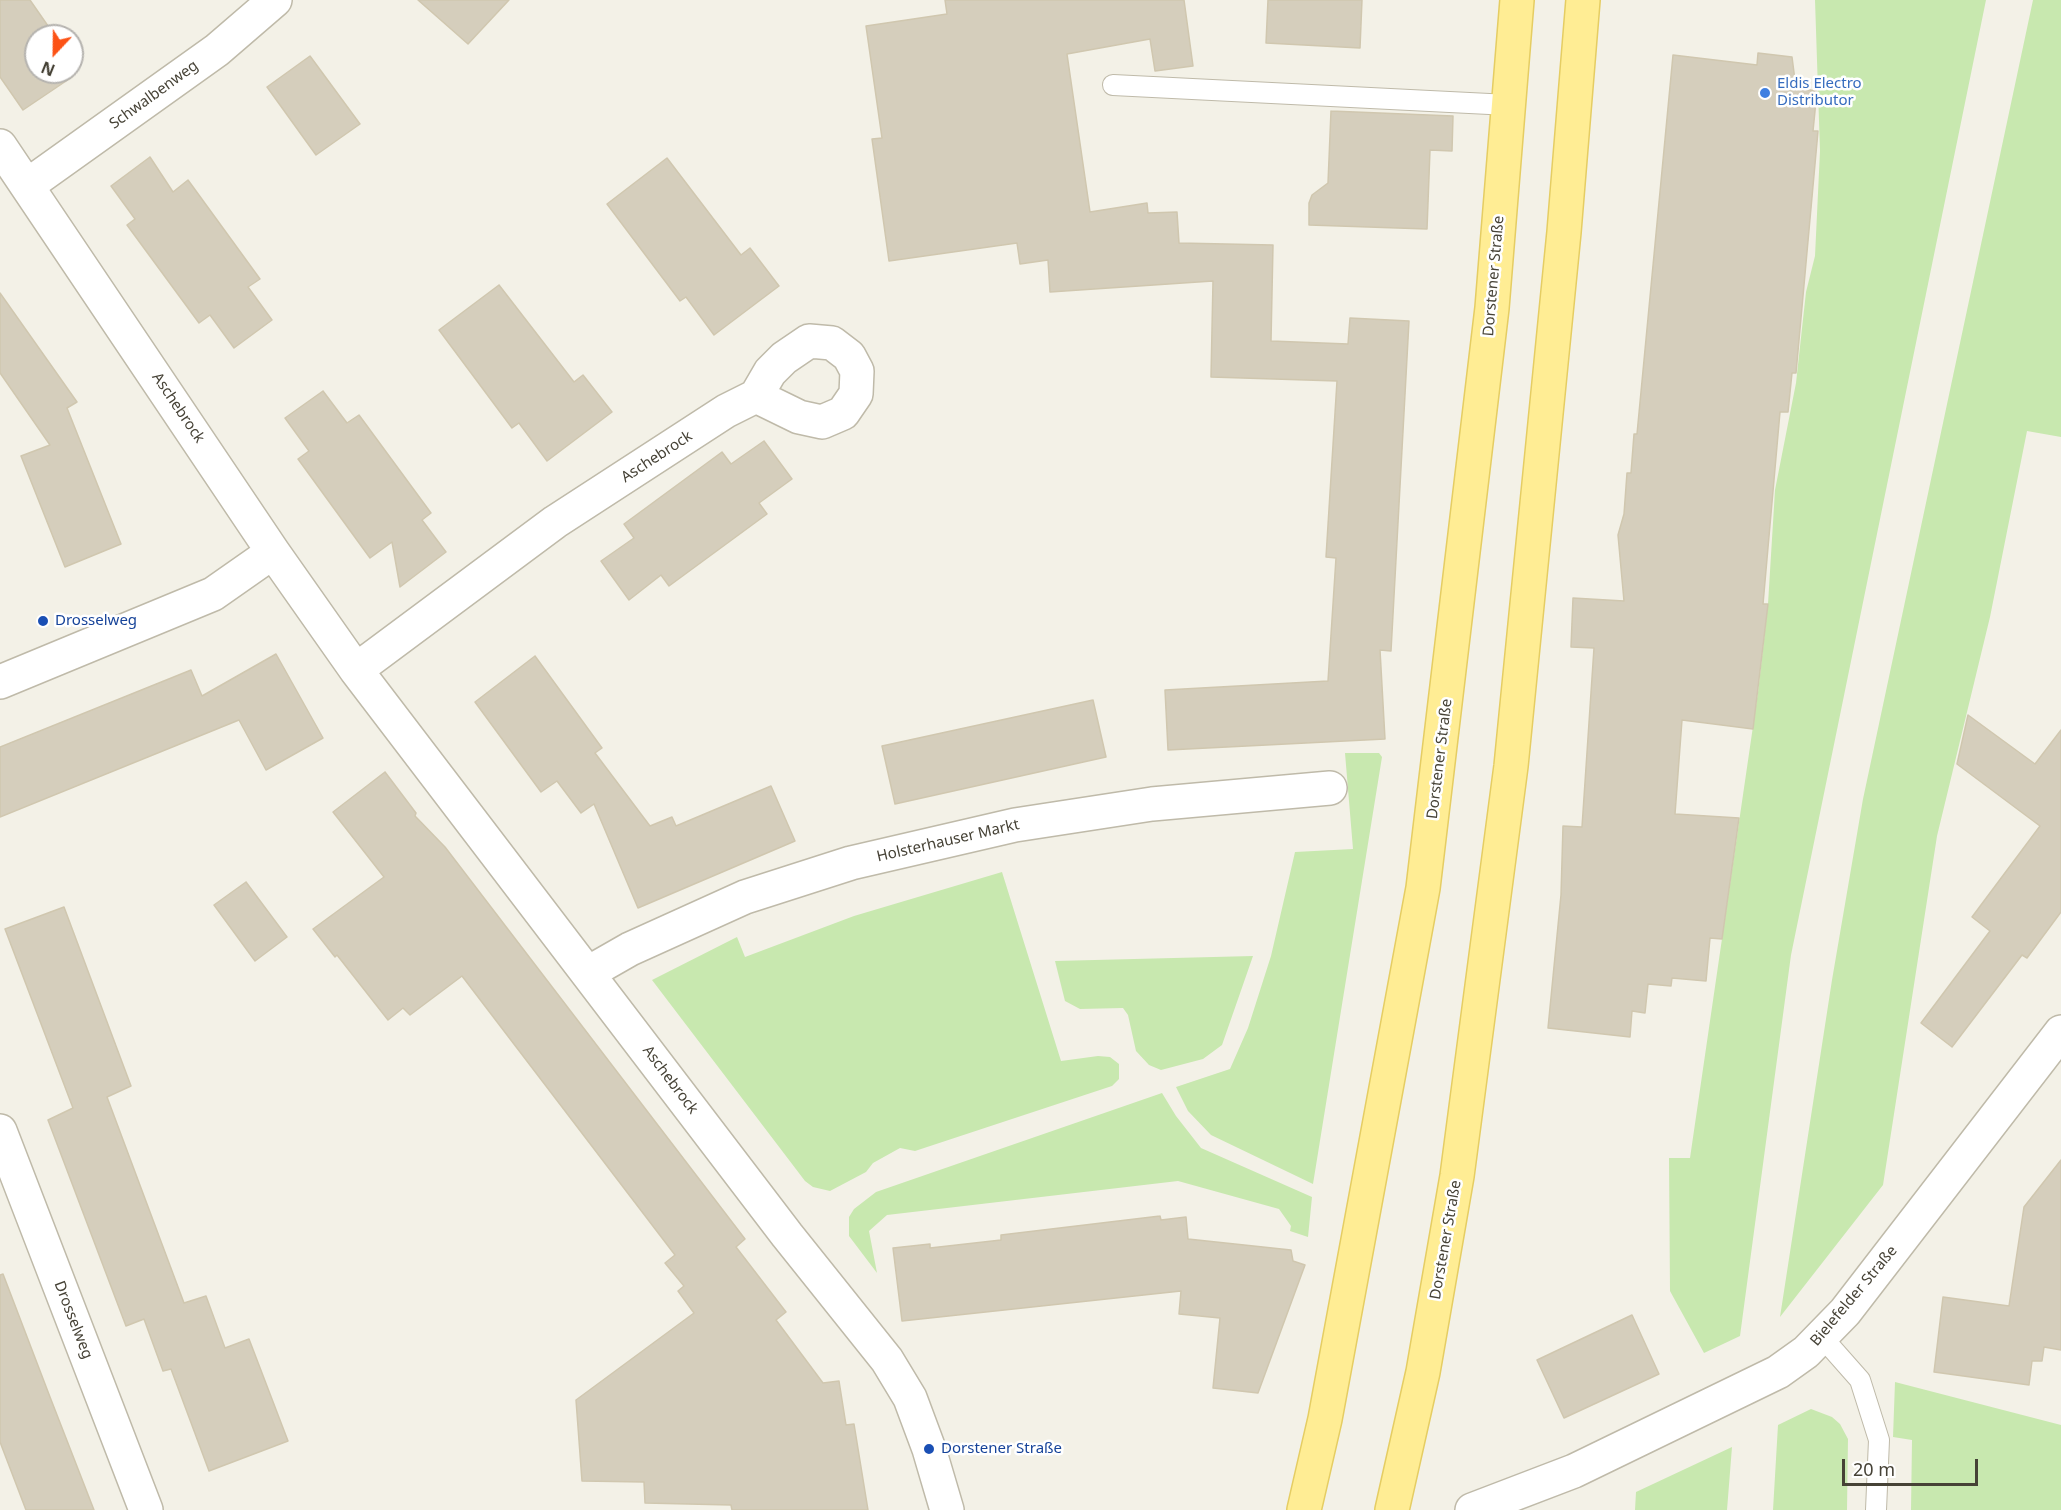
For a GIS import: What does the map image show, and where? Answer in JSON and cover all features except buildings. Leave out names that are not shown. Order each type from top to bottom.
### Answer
[{"type":"main road","name":"Dorstener Straße","points":[[1304,1510],[1324,1419],[1423,888],[1492,308],[1517,0]]},
{"type":"main road","name":"Dorstener Straße","points":[[1392,1510],[1423,1372],[1457,1176],[1511,766],[1564,232],[1583,0]]},
{"type":"street","name":"Schwalbenweg","points":[[28,185],[217,50],[275,0]]},
{"type":"street","name":"Aschebrock","points":[[0,146],[273,552],[356,669],[787,1235],[887,1360],[910,1398],[929,1449],[947,1510]]},
{"type":"street","name":"Aschebrock","points":[[356,669],[555,522],[726,411],[756,396]]},
{"type":"street","points":[[0,682],[213,594],[273,552]]},
{"type":"street","name":"Holsterhauser Markt","points":[[588,973],[630,949],[745,897],[851,863],[1015,825],[1152,804],[1330,788]]},
{"type":"street","name":"Bielefelder Straße","points":[[1472,1510],[1574,1470],[1778,1372],[1822,1337],[2061,1032]]},
{"type":"street","name":"Drosselweg","points":[[0,1131],[146,1510]]},
{"type":"lane","points":[[1113,85],[1509,105]]},
{"type":"lane","points":[[1822,1337],[1860,1380],[1879,1440],[1876,1510]]},
{"type":"green space","points":[[1815,0],[1986,0],[1791,955],[1740,1336],[1704,1353],[1670,1291],[1669,1158],[1690,1158],[1758,692],[1768,604],[1775,490],[1796,383],[1806,292],[1815,256],[1820,151]]},
{"type":"green space","points":[[2033,0],[2061,0],[2061,437],[2027,431],[1990,617],[1937,836],[1883,1185],[1780,1317],[1832,980],[1863,799]]},
{"type":"green space","points":[[1345,753],[1379,753],[1382,757],[1313,1184],[1211,1135],[1188,1111],[1176,1087],[1230,1069],[1248,1028],[1271,956],[1295,852],[1353,849]]},
{"type":"green space","points":[[1002,872],[1061,1061],[1098,1056],[1110,1057],[1119,1064],[1119,1079],[1112,1086],[915,1151],[900,1148],[873,1163],[866,1172],[830,1191],[813,1187],[805,1181],[652,980],[737,937],[745,957],[854,916]]},
{"type":"green space","points":[[1253,956],[1222,1045],[1203,1059],[1161,1070],[1149,1065],[1136,1051],[1128,1015],[1123,1008],[1080,1009],[1065,1001],[1055,961]]},
{"type":"green space","points":[[1162,1093],[1176,1116],[1201,1148],[1312,1197],[1308,1237],[1290,1231],[1291,1226],[1279,1209],[1178,1181],[887,1215],[869,1231],[877,1273],[849,1236],[849,1217],[854,1209],[876,1192]]},
{"type":"green space","points":[[1895,1382],[2061,1425],[2061,1510],[1911,1510],[1912,1440],[1893,1437]]},
{"type":"green space","points":[[1811,1409],[1832,1417],[1840,1424],[1848,1439],[1847,1510],[1773,1510],[1778,1425]]},
{"type":"green space","points":[[1732,1447],[1727,1510],[1635,1510],[1636,1492]]},
{"type":"place","name":"Eldis Electro Distributor","points":[[1765,93]]},
{"type":"place","name":"Drosselweg","points":[[43,621]]},
{"type":"place","name":"Dorstener Straße","points":[[929,1449]]}]
